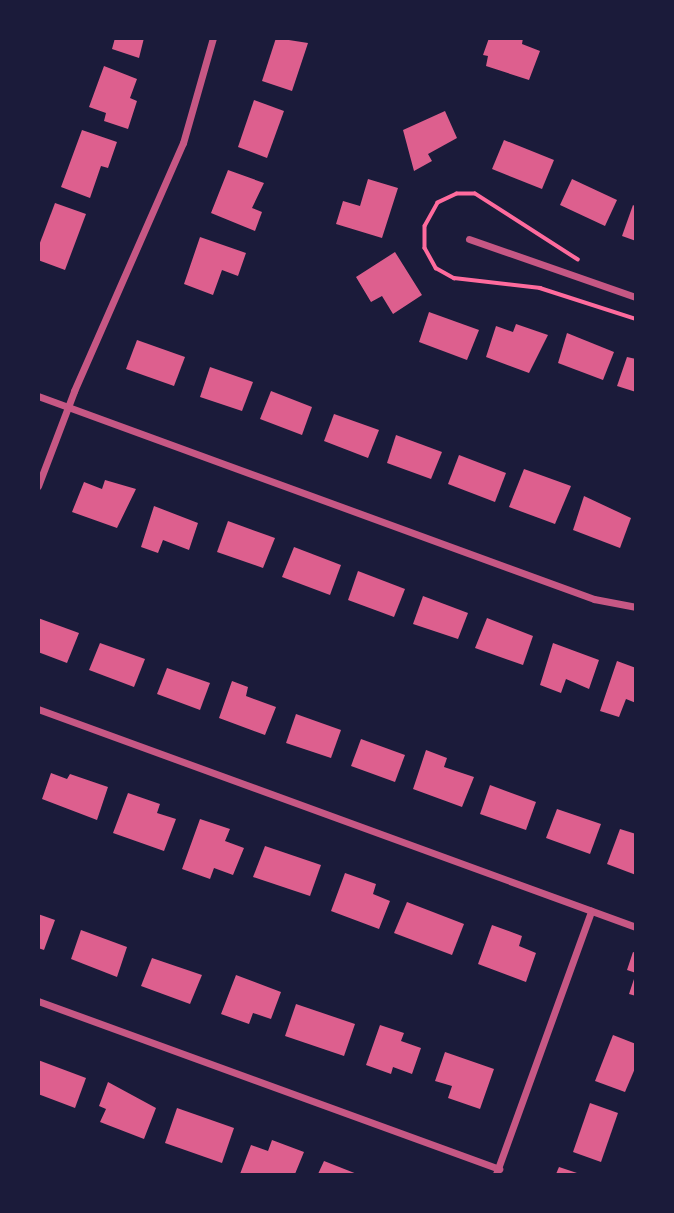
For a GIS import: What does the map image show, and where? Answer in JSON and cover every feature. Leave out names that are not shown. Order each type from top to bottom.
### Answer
[{"type":"street","points":[[38,486],[67,407],[183,143],[213,38]]},
{"type":"street","points":[[469,239],[635,297]]},
{"type":"street","points":[[38,396],[594,599],[635,607]]},
{"type":"street","points":[[38,709],[635,927]]},
{"type":"street","points":[[38,1001],[498,1172],[591,911]]},
{"type":"building","points":[[115,38],[144,38],[139,58],[112,49]]},
{"type":"building","points":[[276,38],[308,43],[292,91],[262,81]]},
{"type":"building","points":[[489,38],[523,38],[522,44],[540,51],[529,80],[486,66],[488,56],[483,55]]},
{"type":"building","points":[[104,66],[137,79],[130,98],[137,101],[128,129],[104,121],[106,113],[89,107]]},
{"type":"building","points":[[254,100],[284,111],[267,158],[238,147]]},
{"type":"building","points":[[445,111],[457,138],[428,154],[432,161],[414,171],[403,130]]},
{"type":"building","points":[[82,130],[117,142],[108,168],[101,166],[90,198],[61,187]]},
{"type":"building","points":[[504,140],[554,160],[542,189],[492,169]]},
{"type":"building","points":[[228,170],[264,183],[252,208],[262,212],[255,231],[211,213]]},
{"type":"building","points":[[368,179],[398,188],[382,238],[336,224],[343,201],[360,206]]},
{"type":"building","points":[[572,179],[617,200],[605,226],[560,205]]},
{"type":"building","points":[[55,203],[86,214],[65,270],[38,260],[38,248]]},
{"type":"building","points":[[633,205],[636,207],[636,241],[622,236]]},
{"type":"building","points":[[200,237],[246,253],[238,276],[222,270],[213,295],[184,284]]},
{"type":"building","points":[[395,252],[422,295],[393,314],[382,296],[371,302],[356,277]]},
{"type":"building","points":[[429,312],[479,330],[467,360],[419,342]]},
{"type":"building","points":[[516,324],[548,335],[529,373],[486,357],[496,326],[513,332]]},
{"type":"building","points":[[567,333],[614,352],[603,380],[558,363]]},
{"type":"building","points":[[137,340],[185,357],[174,386],[126,369]]},
{"type":"building","points":[[627,357],[636,359],[636,392],[617,386]]},
{"type":"building","points":[[210,367],[253,382],[242,411],[200,397]]},
{"type":"building","points":[[271,391],[312,407],[302,435],[260,419]]},
{"type":"building","points":[[334,414],[379,430],[368,458],[324,441]]},
{"type":"building","points":[[396,435],[442,452],[431,479],[387,463]]},
{"type":"building","points":[[459,455],[506,473],[495,502],[448,484]]},
{"type":"building","points":[[524,469],[571,486],[555,524],[509,507]]},
{"type":"building","points":[[105,480],[136,489],[117,528],[72,512],[84,482],[102,489]]},
{"type":"building","points":[[584,496],[631,518],[620,548],[573,530]]},
{"type":"building","points":[[154,506],[198,523],[189,550],[163,540],[158,553],[141,547]]},
{"type":"building","points":[[228,521],[275,538],[263,568],[217,552]]},
{"type":"building","points":[[294,547],[341,565],[330,595],[282,577]]},
{"type":"building","points":[[358,571],[405,589],[394,617],[348,600]]},
{"type":"building","points":[[423,596],[468,613],[458,639],[413,624]]},
{"type":"building","points":[[38,618],[79,633],[67,663],[38,652]]},
{"type":"building","points":[[487,618],[533,636],[523,665],[475,648]]},
{"type":"building","points":[[100,643],[145,659],[134,687],[89,670]]},
{"type":"building","points":[[553,643],[599,660],[589,689],[566,679],[561,693],[540,685]]},
{"type":"building","points":[[617,661],[636,668],[636,703],[626,699],[619,717],[600,711]]},
{"type":"building","points":[[167,668],[210,683],[200,710],[157,694]]},
{"type":"building","points":[[232,681],[248,687],[246,696],[276,707],[265,735],[219,718]]},
{"type":"building","points":[[296,714],[341,730],[331,758],[286,743]]},
{"type":"building","points":[[361,739],[405,755],[395,782],[351,766]]},
{"type":"building","points":[[426,750],[447,758],[444,767],[474,777],[462,807],[413,789]]},
{"type":"building","points":[[51,773],[67,779],[70,774],[108,787],[97,820],[42,799]]},
{"type":"building","points":[[490,785],[536,802],[526,830],[480,814]]},
{"type":"building","points":[[128,793],[160,804],[157,813],[176,819],[164,851],[113,833]]},
{"type":"building","points":[[557,809],[601,824],[590,854],[546,838]]},
{"type":"building","points":[[200,819],[230,829],[225,841],[244,848],[233,875],[214,868],[210,879],[182,869]]},
{"type":"building","points":[[620,829],[636,834],[636,875],[607,864]]},
{"type":"building","points":[[265,846],[321,865],[310,896],[253,877]]},
{"type":"building","points":[[345,873],[376,884],[373,894],[390,901],[379,929],[331,911]]},
{"type":"building","points":[[407,902],[464,924],[452,955],[394,933]]},
{"type":"building","points":[[38,914],[55,920],[44,950],[38,948]]},
{"type":"building","points":[[492,925],[522,936],[519,946],[536,953],[526,982],[478,964]]},
{"type":"building","points":[[81,930],[127,947],[117,977],[71,959]]},
{"type":"building","points":[[633,952],[636,953],[636,973],[627,970]]},
{"type":"building","points":[[152,958],[202,975],[190,1004],[141,986]]},
{"type":"building","points":[[236,975],[281,992],[271,1019],[253,1013],[249,1024],[221,1014]]},
{"type":"building","points":[[636,976],[636,996],[629,994]]},
{"type":"building","points":[[296,1004],[355,1024],[344,1056],[285,1036]]},
{"type":"building","points":[[380,1025],[404,1033],[401,1041],[421,1048],[412,1074],[393,1067],[391,1074],[366,1065]]},
{"type":"building","points":[[613,1035],[636,1044],[636,1066],[625,1092],[595,1081]]},
{"type":"building","points":[[445,1052],[494,1069],[480,1109],[448,1098],[452,1086],[435,1081]]},
{"type":"building","points":[[38,1060],[86,1078],[75,1108],[38,1094]]},
{"type":"building","points":[[108,1082],[156,1108],[144,1139],[100,1122],[106,1109],[99,1106]]},
{"type":"building","points":[[590,1103],[618,1113],[601,1162],[573,1152]]},
{"type":"building","points":[[177,1108],[234,1128],[222,1163],[165,1143]]},
{"type":"building","points":[[272,1140],[304,1152],[295,1174],[240,1174],[251,1145],[268,1151]]},
{"type":"building","points":[[324,1161],[357,1174],[318,1174]]},
{"type":"building","points":[[559,1167],[580,1174],[556,1174]]}]
